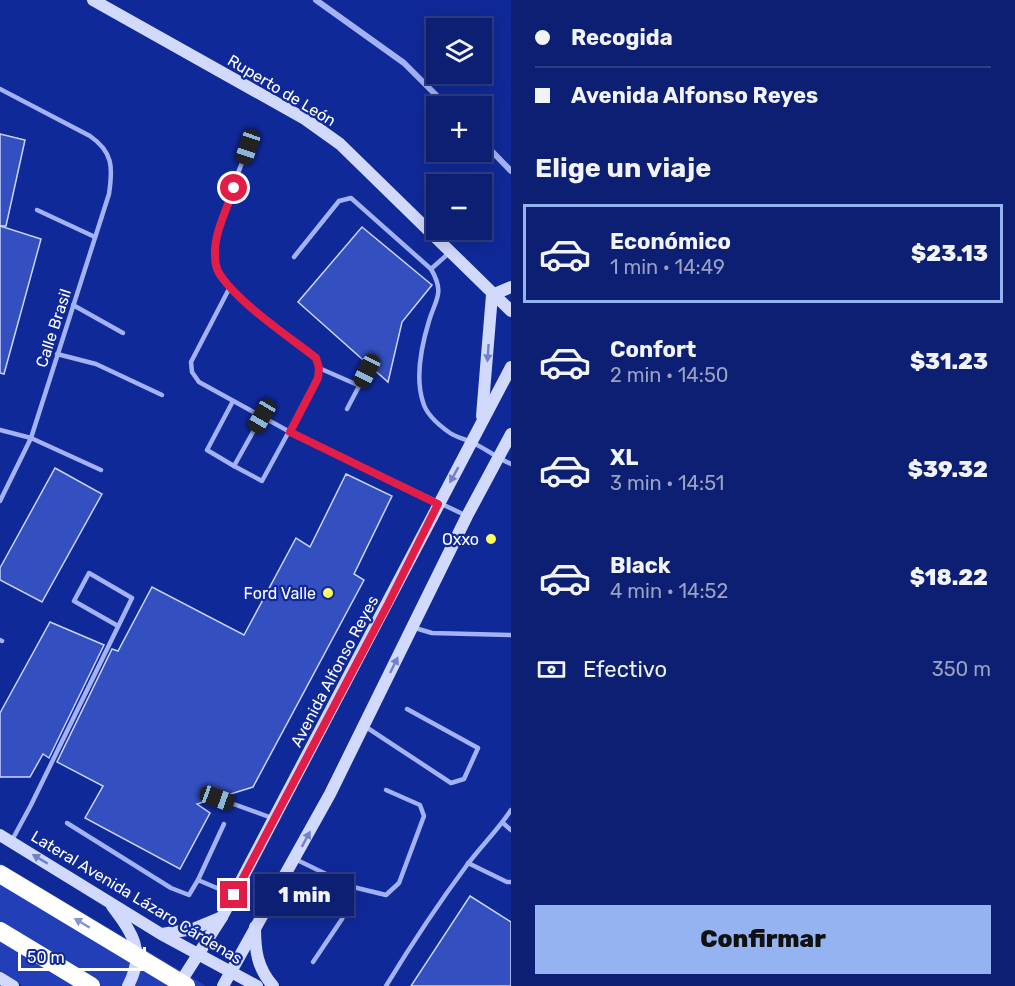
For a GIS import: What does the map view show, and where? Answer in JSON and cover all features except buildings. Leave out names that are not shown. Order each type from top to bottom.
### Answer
[{"type":"highway","points":[[0,874],[186,986]]},
{"type":"highway","points":[[0,931],[92,986]]},
{"type":"main road","name":"Ruperto de León","points":[[93,0],[305,119],[340,144],[492,295],[511,311]]},
{"type":"main road","points":[[481,422],[492,295],[511,287]]},
{"type":"main road","name":"Avenida Alfonso Reyes","points":[[178,986],[234,895],[511,367]]},
{"type":"main road","points":[[224,986],[255,926],[295,859],[364,726],[467,516],[511,434]]},
{"type":"main road","name":"Lateral Avenida Lázaro Cárdenas","points":[[0,835],[161,934],[257,986]]},
{"type":"main road","points":[[109,901],[132,933],[137,948],[135,974],[128,986]]},
{"type":"main road","points":[[161,934],[193,928],[222,917]]},
{"type":"main road","points":[[255,926],[255,948],[258,961],[263,974],[273,986]]},
{"type":"main road","points":[[0,978],[13,986]]},
{"type":"street","points":[[316,0],[404,63],[437,96]]},
{"type":"street","points":[[492,151],[511,171]]},
{"type":"lane","name":"Calle Brasil","points":[[0,89],[90,135],[102,144],[110,158],[112,175],[110,194],[31,438],[0,501]]},
{"type":"lane","points":[[233,401],[207,450],[262,482],[318,378],[319,368],[316,358],[262,316],[230,287],[218,271],[215,254],[219,230],[248,147]]},
{"type":"lane","points":[[294,257],[339,201],[351,198],[431,269],[438,282],[439,296],[429,321],[422,359],[420,387],[423,405],[431,416],[451,434],[473,442],[497,458],[511,464]]},
{"type":"lane","points":[[36,210],[95,237]]},
{"type":"lane","points":[[431,269],[451,252]]},
{"type":"lane","points":[[230,287],[191,362],[192,372],[199,382],[290,432],[467,516]]},
{"type":"lane","points":[[73,305],[123,333]]},
{"type":"lane","points":[[57,354],[96,363],[162,395]]},
{"type":"lane","points":[[319,368],[360,386]]},
{"type":"lane","points":[[347,409],[367,371]]},
{"type":"lane","points":[[234,466],[262,416]]},
{"type":"lane","points":[[0,430],[31,438],[101,470]]},
{"type":"lane","points":[[11,842],[132,598],[90,573],[74,601],[118,626]]},
{"type":"lane","points":[[412,627],[432,633],[511,635]]},
{"type":"lane","points":[[364,726],[451,783],[464,779],[478,748],[408,709]]},
{"type":"lane","points":[[295,859],[352,887],[386,895],[399,883],[424,816],[420,805],[386,790]]},
{"type":"lane","points":[[217,798],[274,818]]},
{"type":"lane","points":[[386,986],[416,937],[468,863],[503,824],[511,810]]},
{"type":"lane","points":[[67,823],[171,888],[189,895],[224,824]]},
{"type":"lane","points":[[503,824],[511,830]]},
{"type":"lane","points":[[468,863],[511,882]]},
{"type":"lane","points":[[198,879],[234,895]]},
{"type":"lane","points":[[313,962],[342,919],[352,887]]},
{"type":"shaded area","points":[[0,863],[206,986],[23,986],[0,972]]},
{"type":"place","name":"Oxxo","points":[[491,539]]},
{"type":"place","name":"Ford Valle","points":[[328,593]]},
{"type":"route","points":[[234,188],[219,230],[215,254],[218,271],[230,287],[246,302],[316,358],[319,368],[318,378],[290,432],[438,504],[388,604],[234,895]]}]
